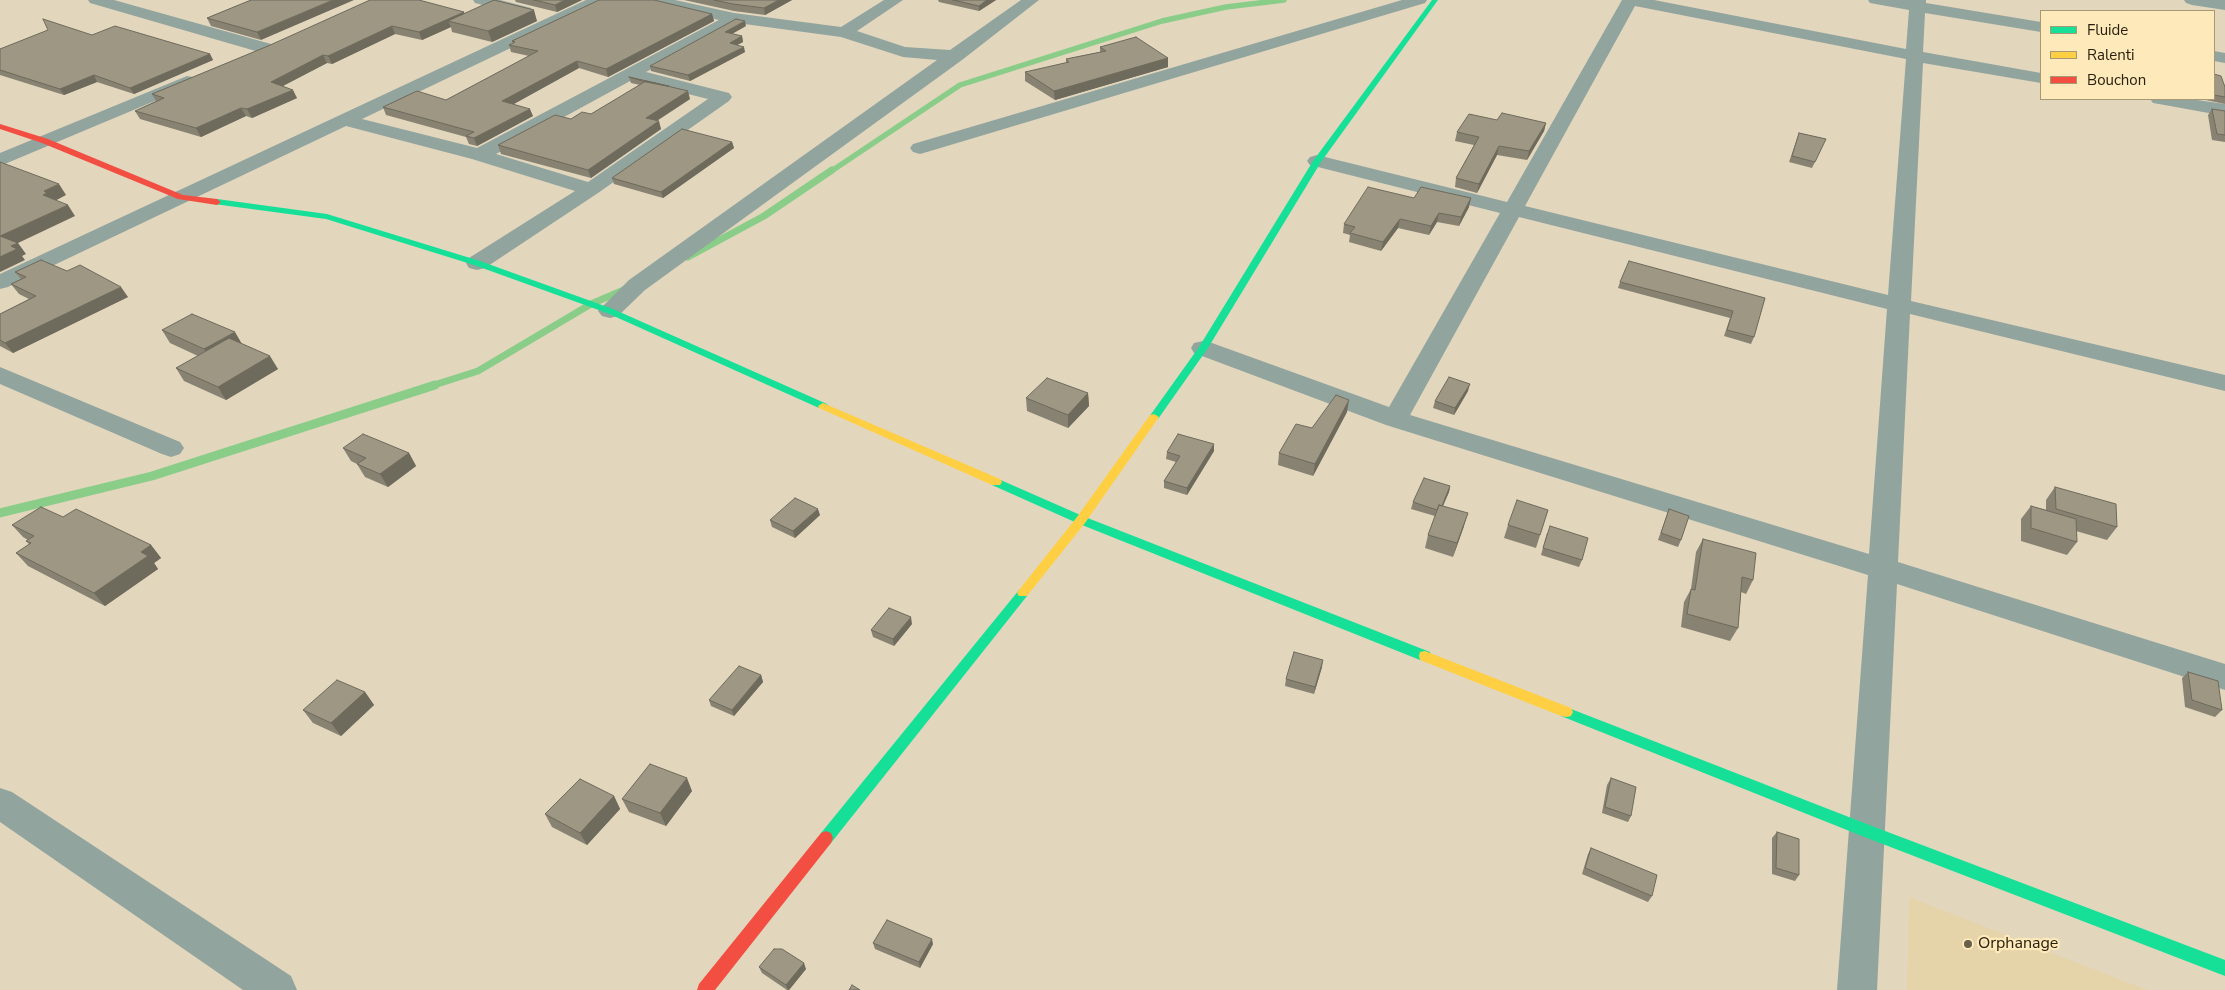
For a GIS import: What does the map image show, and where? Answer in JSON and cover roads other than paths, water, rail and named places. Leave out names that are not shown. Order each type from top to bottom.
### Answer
[{"type":"street","points":[[96,0],[265,48]]},
{"type":"street","points":[[485,0],[558,20]]},
{"type":"street","points":[[0,282],[599,0]]},
{"type":"street","points":[[653,0],[734,18],[844,32],[903,52],[956,56]]},
{"type":"street","points":[[844,32],[895,0]]},
{"type":"street","points":[[610,311],[637,285],[1031,0]]},
{"type":"street","points":[[920,148],[1419,0]]},
{"type":"street","points":[[705,990],[1082,520],[1203,348],[1317,161],[1434,0]]},
{"type":"street","points":[[1395,419],[1630,0],[1915,56],[2040,78]]},
{"type":"street","points":[[1876,0],[1918,4],[2040,27]]},
{"type":"street","points":[[2192,0],[2225,5]]},
{"type":"street","points":[[1857,990],[1918,4]]},
{"type":"street","points":[[479,156],[734,18]]},
{"type":"street","points":[[238,59],[283,40]]},
{"type":"street","points":[[477,263],[591,189],[723,98],[630,74]]},
{"type":"street","points":[[0,160],[201,75]]},
{"type":"street","points":[[2165,100],[2225,110]]},
{"type":"street","points":[[345,120],[479,156],[591,189]]},
{"type":"street","points":[[0,126],[45,141],[181,197],[327,217],[477,263],[610,311],[1082,520],[1867,832],[2225,968]]},
{"type":"street","points":[[1317,161],[2225,383]]},
{"type":"street","points":[[1203,348],[1395,419],[1884,569],[2225,677]]},
{"type":"street","points":[[0,375],[171,448]]},
{"type":"street","points":[[0,802],[277,990]]},
{"type":"waterway","points":[[830,172],[960,85],[1162,21],[1226,7],[1284,0]]},
{"type":"waterway","points":[[688,257],[764,216],[832,170]]},
{"type":"waterway","points":[[431,386],[478,371],[591,304],[626,289]]},
{"type":"waterway","points":[[0,513],[152,476],[435,385]]},
{"type":"place","name":"Orphanage","points":[[1968,944]]}]
